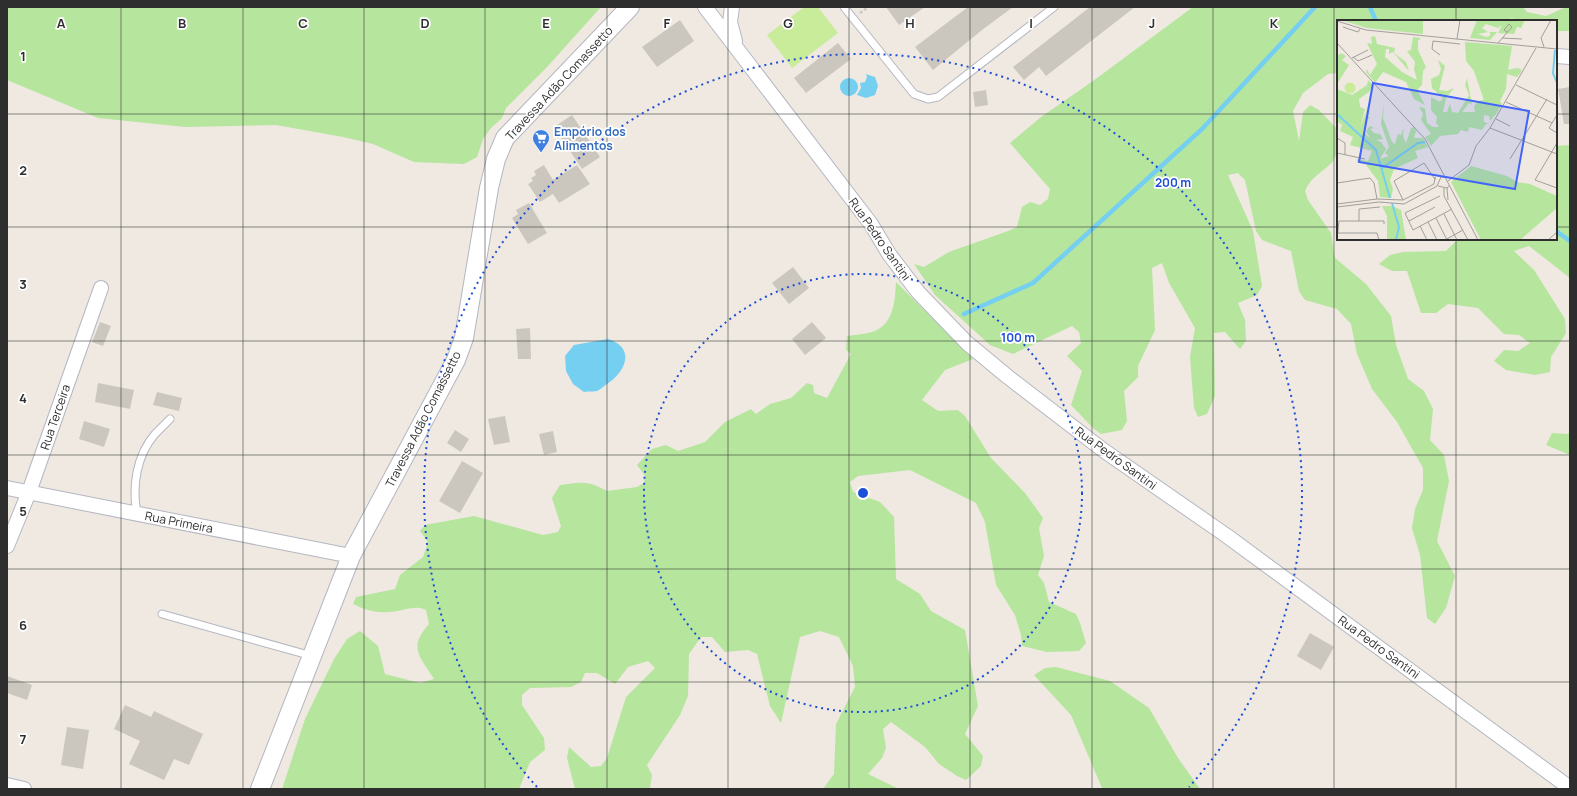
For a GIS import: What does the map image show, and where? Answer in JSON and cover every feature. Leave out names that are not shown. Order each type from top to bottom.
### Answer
[{"type":"street","name":"Travessa Adão Comassetto","points":[[260,789],[351,556],[456,360],[464,338],[489,188],[496,159],[505,138],[630,7]]},
{"type":"street","name":"Rua Pedro Santini","points":[[705,7],[871,224],[888,254],[914,287],[967,343],[1008,377],[1103,450],[1227,536],[1570,788]]},
{"type":"street","name":"Rua Pedro Santini","points":[[732,7],[730,22],[738,49]]},
{"type":"street","points":[[1557,56],[1570,57]]},
{"type":"street","name":"Rua Terceira","points":[[7,546],[29,492],[101,288]]},
{"type":"street","name":"Rua Primeira","points":[[7,488],[351,556]]},
{"type":"street","points":[[7,785],[24,789]]},
{"type":"lane","points":[[844,7],[914,94],[928,99],[938,97],[1054,7]]},
{"type":"lane","points":[[137,514],[135,502],[136,475],[142,455],[154,435],[170,419]]},
{"type":"lane","points":[[162,614],[312,656]]},
{"type":"green space","points":[[7,7],[601,7],[548,66],[506,108],[502,118],[491,128],[483,139],[477,157],[464,164],[414,162],[373,144],[276,125],[185,127],[98,118],[7,80]]},
{"type":"green space","points":[[804,7],[818,7],[838,33],[792,68],[767,35]]},
{"type":"green space","points":[[1193,7],[1523,7],[1527,12],[1546,16],[1566,7],[1570,7],[1570,31],[1557,31],[1557,20],[1516,20],[1512,18],[1507,20],[1337,20],[1337,73],[1328,74],[1303,93],[1293,111],[1299,141],[1303,112],[1310,105],[1319,110],[1337,129],[1337,150],[1335,157],[1329,165],[1311,181],[1305,191],[1308,200],[1331,233],[1335,258],[1366,284],[1391,316],[1396,345],[1408,379],[1424,391],[1433,409],[1430,440],[1444,455],[1449,481],[1437,541],[1455,576],[1446,608],[1435,624],[1427,618],[1420,555],[1412,528],[1415,509],[1423,490],[1423,468],[1397,422],[1372,389],[1357,354],[1351,324],[1337,309],[1305,300],[1299,291],[1291,251],[1262,240],[1256,231],[1245,180],[1238,173],[1228,175],[1253,231],[1262,286],[1257,295],[1238,303],[1245,320],[1246,341],[1240,349],[1225,332],[1214,333],[1215,396],[1207,414],[1198,417],[1194,408],[1190,357],[1195,328],[1169,283],[1162,263],[1152,268],[1155,330],[1138,366],[1138,377],[1124,391],[1127,421],[1122,430],[1101,434],[1093,428],[1071,405],[1082,371],[1067,356],[1081,343],[1079,332],[1072,326],[1013,354],[990,345],[935,295],[914,264],[924,267],[949,252],[1017,227],[1022,207],[1030,202],[1040,205],[1048,199],[1050,189],[1010,143],[1041,117],[1093,81]]},
{"type":"green space","points":[[1570,145],[1570,278],[1529,246],[1514,251],[1534,270],[1565,319],[1566,333],[1551,357],[1550,372],[1535,375],[1506,370],[1494,361],[1504,350],[1518,351],[1530,343],[1519,335],[1504,334],[1478,308],[1448,304],[1436,313],[1421,313],[1407,271],[1392,271],[1379,264],[1390,255],[1403,252],[1446,251],[1456,241],[1454,240],[1557,240],[1557,146]]},
{"type":"green space","points":[[896,282],[973,359],[945,370],[922,400],[938,411],[958,410],[965,416],[991,458],[1025,493],[1043,518],[1039,528],[1044,556],[1038,575],[1044,583],[1049,602],[1076,614],[1086,643],[1079,651],[1047,652],[1022,646],[1021,635],[1015,615],[996,585],[985,522],[976,503],[910,470],[858,476],[850,482],[853,492],[880,502],[894,517],[896,579],[920,594],[931,611],[965,630],[978,706],[965,734],[983,756],[981,766],[966,780],[939,764],[925,747],[891,722],[883,729],[886,748],[882,758],[868,774],[899,789],[823,789],[834,774],[836,724],[855,687],[853,666],[839,637],[820,631],[800,637],[781,723],[770,706],[757,654],[748,650],[725,652],[712,637],[701,637],[689,654],[688,696],[680,715],[647,765],[652,775],[650,789],[575,789],[567,758],[569,747],[591,767],[601,766],[607,758],[626,697],[655,668],[648,661],[628,667],[615,684],[597,673],[585,673],[581,682],[571,687],[530,688],[522,695],[522,705],[544,738],[545,750],[530,762],[519,789],[282,789],[305,719],[334,659],[347,639],[360,631],[378,646],[385,674],[420,683],[434,679],[420,657],[417,646],[419,639],[429,624],[426,610],[417,608],[394,612],[380,612],[353,604],[356,597],[395,589],[400,575],[423,557],[428,542],[420,531],[425,525],[474,516],[543,535],[558,532],[561,526],[552,498],[560,485],[589,483],[607,491],[637,487],[644,483],[645,476],[637,465],[652,449],[666,445],[678,451],[705,442],[725,422],[751,409],[756,414],[770,404],[791,398],[807,383],[813,385],[814,393],[827,398],[851,354],[846,350],[847,336],[875,331],[886,322],[890,317],[894,303]]},
{"type":"green space","points":[[1570,432],[1570,455],[1546,445],[1552,433],[1567,434]]},
{"type":"green space","points":[[1056,667],[1110,681],[1149,708],[1178,758],[1200,789],[1102,788],[1071,715],[1034,675],[1045,668]]},
{"type":"water","points":[[866,74],[875,77],[878,86],[875,95],[866,98],[857,95],[861,88],[860,83],[865,82],[867,77]]},
{"type":"water","points":[[849,78],[855,81],[858,87],[855,93],[849,96],[843,93],[840,87],[843,81]]},
{"type":"water","points":[[608,339],[617,343],[622,348],[625,354],[623,366],[614,379],[599,390],[584,392],[573,384],[566,371],[565,356],[574,345]]},
{"type":"building","points":[[886,7],[925,7],[899,25]]},
{"type":"building","points":[[968,7],[1013,7],[933,70],[915,47]]},
{"type":"building","points":[[1090,7],[1135,7],[1046,76],[1039,67],[1024,80],[1013,67]]},
{"type":"building","points":[[680,20],[694,41],[657,67],[642,47]]},
{"type":"building","points":[[838,43],[851,59],[806,93],[794,78]]},
{"type":"building","points":[[1570,87],[1570,124],[1564,124],[1558,89]]},
{"type":"building","points":[[986,90],[988,105],[975,107],[973,92]]},
{"type":"building","points":[[572,115],[600,157],[582,169],[554,127]]},
{"type":"building","points":[[544,165],[553,180],[577,165],[590,184],[559,203],[553,194],[540,202],[528,184],[533,181],[531,178],[536,175],[534,171]]},
{"type":"building","points":[[529,203],[547,233],[528,244],[512,218],[518,214],[516,210]]},
{"type":"building","points":[[793,267],[809,288],[789,304],[772,283]]},
{"type":"building","points":[[100,322],[111,326],[103,346],[92,342]]},
{"type":"building","points":[[812,322],[826,338],[805,355],[792,339]]},
{"type":"building","points":[[530,328],[531,359],[518,359],[516,329]]},
{"type":"building","points":[[98,383],[134,390],[130,409],[95,402]]},
{"type":"building","points":[[157,392],[182,398],[179,411],[153,405]]},
{"type":"building","points":[[505,416],[510,442],[494,445],[488,419]]},
{"type":"building","points":[[84,421],[110,429],[104,447],[79,439]]},
{"type":"building","points":[[455,430],[469,439],[461,452],[447,443]]},
{"type":"building","points":[[553,431],[557,452],[544,455],[539,434]]},
{"type":"building","points":[[462,461],[483,473],[460,513],[439,501]]},
{"type":"building","points":[[1310,633],[1334,647],[1321,670],[1297,656]]},
{"type":"building","points":[[7,676],[32,685],[27,700],[7,693]]},
{"type":"building","points":[[125,705],[151,717],[154,711],[203,734],[189,765],[174,759],[164,780],[129,764],[140,741],[114,729]]},
{"type":"building","points":[[67,727],[89,730],[83,769],[61,765]]},
{"type":"waterway","points":[[964,314],[1033,283],[1202,129],[1315,7]]},
{"type":"waterway","points":[[1370,7],[1376,20]]},
{"type":"waterway","points":[[1557,232],[1570,241]]},
{"type":"place","name":"Empório dos Alimentos","points":[[541,153]]}]
